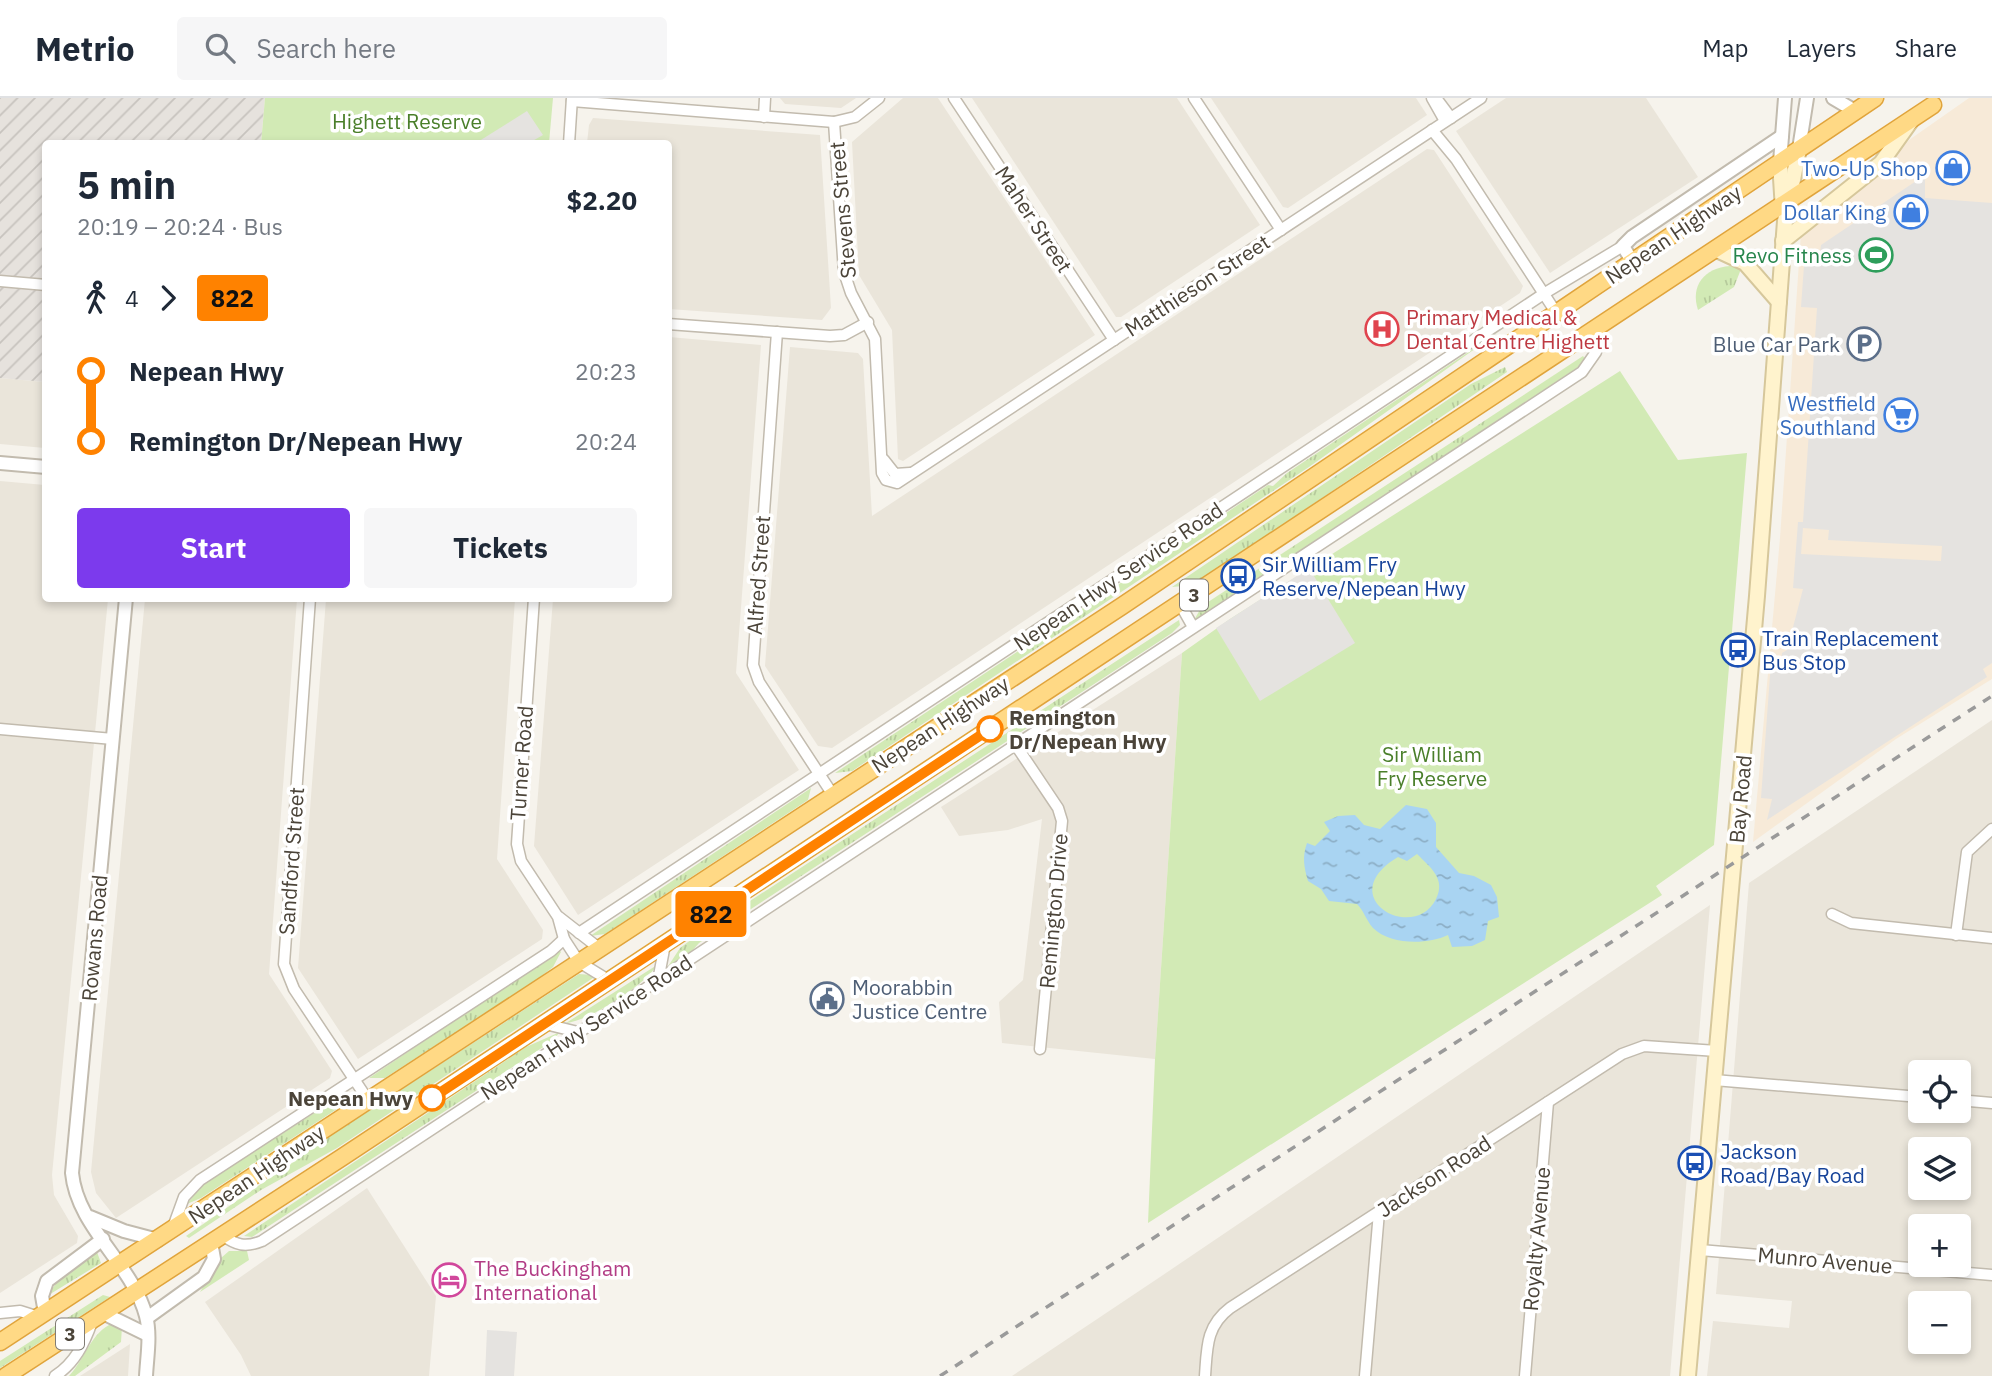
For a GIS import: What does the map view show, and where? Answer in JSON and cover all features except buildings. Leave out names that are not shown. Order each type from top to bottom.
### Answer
[{"type":"highway","name":"Nepean Highway","points":[[0,1342],[1162,578],[1872,99]]},
{"type":"highway","name":"Nepean Highway","points":[[6,1376],[545,1024],[1717,250],[1786,210],[1933,105]]},
{"type":"highway","points":[[1162,578],[1180,604]]},
{"type":"highway","points":[[172,1230],[189,1257]]},
{"type":"main road","points":[[1783,241],[1881,163],[1912,121]]},
{"type":"main road","name":"Bay Road","points":[[1688,1376],[1758,596],[1783,241],[1786,210],[1799,149]]},
{"type":"main road","points":[[1780,162],[1786,210]]},
{"type":"main road","points":[[1717,250],[1745,263],[1779,302]]},
{"type":"street","points":[[764,117],[765,98]]},
{"type":"street","points":[[569,140],[572,100],[834,122],[855,117],[879,98]]},
{"type":"street","name":"Maher Street","points":[[954,98],[1114,340]]},
{"type":"street","points":[[1194,98],[1281,230]]},
{"type":"street","points":[[1434,98],[1456,159],[1557,314]]},
{"type":"street","name":"Matthieson Street","points":[[887,474],[897,483],[1481,98]]},
{"type":"street","points":[[1780,162],[1785,98]]},
{"type":"street","points":[[1799,149],[1807,98]]},
{"type":"street","points":[[1833,98],[1855,111]]},
{"type":"street","name":"Stevens Street","points":[[834,122],[845,272],[851,293],[868,322],[877,349],[883,459],[881,468],[887,474]]},
{"type":"street","points":[[1632,261],[1623,246],[1676,206],[1782,136]]},
{"type":"street","name":"Nepean Hwy Service Road","points":[[579,933],[1545,293],[1623,246]]},
{"type":"street","points":[[0,281],[42,285]]},
{"type":"street","points":[[672,324],[844,335],[868,322]]},
{"type":"street","name":"Nepean Hwy Service Road","points":[[216,1239],[247,1246],[261,1241],[658,981],[1586,369],[1596,352],[1600,328]]},
{"type":"street","name":"Alfred Street","points":[[777,332],[752,665],[758,682],[832,795]]},
{"type":"street","points":[[0,463],[42,467]]},
{"type":"street","name":"Rowans Road","points":[[126,602],[72,1172],[75,1190],[135,1292],[147,1318]]},
{"type":"street","name":"Sandford Street","points":[[310,602],[284,964],[294,989],[368,1100]]},
{"type":"street","name":"Turner Road","points":[[534,602],[516,833],[521,862],[558,917],[564,939],[579,962],[610,981]]},
{"type":"street","points":[[1180,604],[1192,627]]},
{"type":"street","points":[[0,729],[113,739]]},
{"type":"street","name":"Remington Drive","points":[[1015,744],[1058,808],[1062,821],[1040,1049]]},
{"type":"street","points":[[1956,935],[1967,852],[1992,828]]},
{"type":"street","points":[[1832,914],[1851,923],[1992,938]]},
{"type":"street","name":"Turner Road","points":[[558,917],[600,948]]},
{"type":"street","points":[[172,1230],[184,1197],[200,1180],[551,951],[564,939]]},
{"type":"street","points":[[658,981],[665,944]]},
{"type":"street","points":[[545,1024],[578,1032]]},
{"type":"street","name":"Jackson Road","points":[[1205,1376],[1209,1334],[1222,1314],[1548,1102],[1637,1047],[1717,1051]]},
{"type":"street","points":[[1714,1080],[1908,1096]]},
{"type":"street","points":[[1971,1101],[1992,1103]]},
{"type":"street","name":"Royalty Avenue","points":[[1525,1376],[1548,1102]]},
{"type":"street","points":[[1365,1376],[1379,1212]]},
{"type":"street","points":[[89,1216],[158,1240]]},
{"type":"street","points":[[0,1313],[20,1311],[42,1315],[42,1296],[47,1281],[103,1239]]},
{"type":"street","points":[[146,1376],[147,1318],[204,1277],[214,1259],[216,1239]]},
{"type":"street","name":"Munro Avenue","points":[[1700,1250],[1992,1275]]},
{"type":"street","points":[[55,1376],[67,1368],[98,1316],[148,1335]]},
{"type":"shaded area","points":[[0,98],[265,98],[261,140],[42,140],[42,382],[0,378]]},
{"type":"shaded area","points":[[780,98],[856,98],[841,108],[785,104]]},
{"type":"shaded area","points":[[903,98],[938,98],[1095,335],[903,461],[898,459],[892,330],[859,275],[852,142]]},
{"type":"shaded area","points":[[972,98],[1177,98],[1260,225],[1121,317],[1116,317]]},
{"type":"shaded area","points":[[1211,98],[1416,98],[1427,115],[1288,208],[1283,207]]},
{"type":"shaded area","points":[[1506,98],[1646,98],[1698,177],[1550,273],[1456,131]]},
{"type":"shaded area","points":[[1969,98],[1992,98],[1992,679],[1896,739],[1753,842],[1780,538],[1801,233],[1856,193],[1888,165],[1909,140]]},
{"type":"shaded area","points":[[527,111],[543,135],[534,140],[481,140]]},
{"type":"shaded area","points":[[593,118],[820,135],[831,308],[822,320],[672,309],[672,140],[587,140],[589,125]]},
{"type":"shaded area","points":[[1427,149],[1434,150],[1523,286],[1520,293],[832,748],[818,746],[765,666],[790,347],[858,353],[863,359],[872,516]]},
{"type":"shaded area","points":[[1925,175],[1925,198],[1992,203],[1992,663],[1983,669],[1987,677],[1767,820],[1772,799],[1761,798],[1771,662],[1781,663],[1782,653],[1787,650],[1803,589],[1793,588],[1798,522],[1803,522],[1817,308],[1801,307],[1805,252],[1820,253],[1821,245]],"holes":[[[1803,528],[1829,530],[1828,540],[1942,546],[1941,561],[1801,554]]]},
{"type":"shaded area","points":[[672,337],[761,345],[736,673],[799,770],[578,915],[534,846],[553,602],[672,602]]},
{"type":"shaded area","points":[[0,378],[42,382],[42,448],[0,444]]},
{"type":"shaded area","points":[[0,481],[42,485],[42,602],[108,602],[52,1175],[54,1195],[78,1236],[77,1243],[0,1293]]},
{"type":"shaded area","points":[[1309,568],[1355,643],[1260,701],[1216,628]]},
{"type":"shaded area","points":[[145,602],[297,602],[269,974],[332,1071],[330,1078],[116,1218],[96,1193],[91,1172]]},
{"type":"shaded area","points":[[326,602],[515,602],[497,859],[543,930],[542,939],[358,1059],[298,968]]},
{"type":"shaded area","points":[[1182,653],[1155,1059],[1002,1043],[999,1002],[1023,980],[1042,819],[1008,830],[959,836],[941,807]]},
{"type":"shaded area","points":[[1992,720],[1992,1376],[1707,1376],[1713,1321],[1789,1328],[1792,1301],[1716,1294],[1749,883]]},
{"type":"shaded area","points":[[1710,905],[1670,1376],[1012,1376],[1163,1275]]},
{"type":"shaded area","points":[[367,1188],[436,1296],[429,1376],[251,1376],[241,1355],[205,1302]]},
{"type":"shaded area","points":[[487,1330],[517,1332],[514,1376],[485,1376]]},
{"type":"shaded area","points":[[130,1344],[128,1376],[80,1376],[99,1364]]},
{"type":"green space","name":"Highett Reserve","points":[[265,98],[553,98],[549,140],[261,140]]},
{"type":"green space","points":[[1730,266],[1741,269],[1734,287],[1698,310],[1696,293],[1701,280],[1713,270]]},
{"type":"green space","points":[[1500,331],[1309,467],[852,771],[835,773],[1268,485],[1273,486],[1287,473]]},
{"type":"green space","points":[[1583,356],[1586,360],[1579,367],[1193,622],[1202,606]]},
{"type":"green space","points":[[1505,367],[1507,372],[1187,590],[1183,586],[1172,587],[1471,384]]},
{"type":"green space","name":"Sir William Fry Reserve","points":[[1620,371],[1678,460],[1747,453],[1714,845],[1656,886],[1662,895],[1148,1223],[1155,1059],[1182,653],[1230,619]]},
{"type":"green space","points":[[1179,620],[1180,625],[1172,633],[699,943],[685,959],[665,971],[680,948],[692,939]]},
{"type":"green space","points":[[811,788],[808,800],[605,934],[590,936]]},
{"type":"green space","points":[[559,950],[561,952],[553,967],[539,978],[385,1078],[369,1078]]},
{"type":"green space","points":[[657,965],[641,982],[616,1001],[588,1016],[566,1023]]},
{"type":"green space","points":[[579,974],[592,975],[593,978],[337,1148],[261,1190],[189,1238],[186,1236],[330,1136]]},
{"type":"green space","points":[[560,1032],[551,1042],[252,1237],[244,1236],[526,1047]]},
{"type":"green space","points":[[347,1092],[349,1094],[340,1107],[201,1198],[187,1204],[203,1184]]},
{"type":"green space","points":[[229,1251],[247,1251],[249,1260],[200,1292],[221,1258]]},
{"type":"green space","points":[[97,1252],[101,1263],[47,1296],[60,1278]]},
{"type":"green space","points":[[103,1295],[110,1297],[0,1368],[0,1361]]},
{"type":"green space","points":[[113,1323],[122,1327],[121,1342],[75,1376],[69,1376],[94,1339]]},
{"type":"water","points":[[1406,805],[1427,809],[1436,823],[1436,847],[1459,873],[1474,876],[1491,885],[1497,897],[1499,917],[1488,921],[1485,940],[1472,946],[1452,947],[1448,935],[1420,942],[1389,938],[1373,928],[1357,904],[1329,901],[1321,889],[1308,881],[1304,862],[1305,848],[1307,843],[1315,846],[1330,831],[1324,822],[1338,816],[1355,815],[1364,825],[1380,829]],"holes":[[[1417,854],[1436,874],[1439,892],[1425,912],[1411,917],[1397,916],[1384,910],[1375,900],[1373,887],[1379,872],[1398,857],[1407,861]]]},
{"type":"railway","points":[[940,1376],[1992,696]]},
{"type":"bus line","name":"822","points":[[432,1098],[990,729]]},
{"type":"place","name":"Two-Up Shop","points":[[1953,168]]},
{"type":"place","name":"Dollar King","points":[[1911,212]]},
{"type":"place","name":"Revo Fitness","points":[[1876,255]]},
{"type":"place","name":"Primary Medical & Dental Centre Highett","points":[[1382,329]]},
{"type":"place","name":"Blue Car Park","points":[[1864,344]]},
{"type":"place","name":"Westfield Southland","points":[[1901,415]]},
{"type":"place","name":"Sir William Fry Reserve/Nepean Hwy","points":[[1238,576]]},
{"type":"place","name":"Train Replacement Bus Stop","points":[[1738,650]]},
{"type":"place","name":"Remington Dr/Nepean Hwy","points":[[990,729]]},
{"type":"place","name":"Moorabbin Justice Centre","points":[[827,999]]},
{"type":"place","name":"Nepean Hwy","points":[[432,1098]]},
{"type":"place","name":"Jackson Road/Bay Road","points":[[1695,1163]]},
{"type":"place","name":"The Buckingham International","points":[[449,1280]]}]
